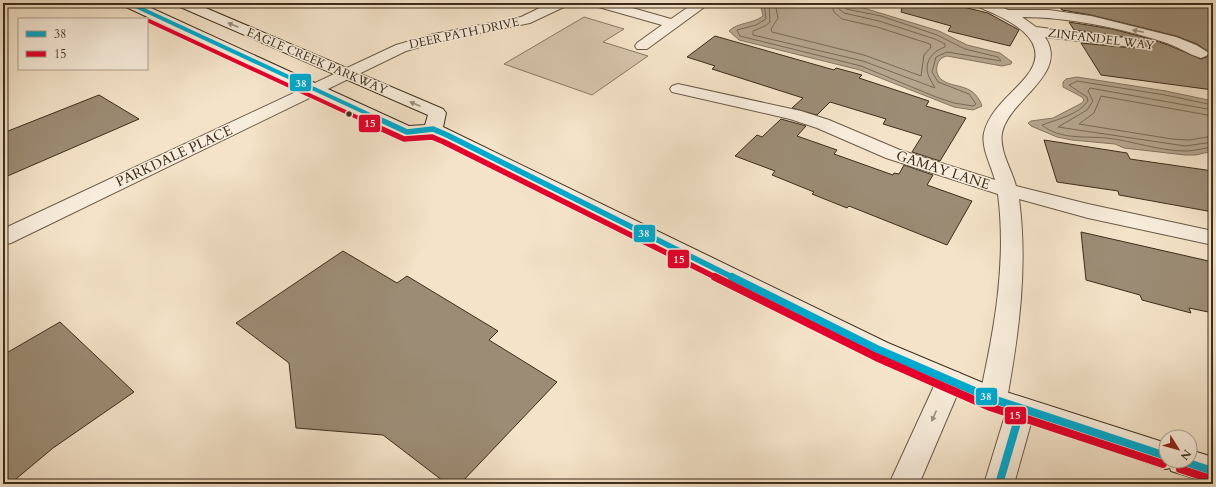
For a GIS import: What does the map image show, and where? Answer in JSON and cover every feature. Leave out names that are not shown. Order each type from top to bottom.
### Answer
[{"type":"street","name":"EAGLE CREEK PARKWAY","points":[[128,3],[407,132],[433,129],[436,113],[183,3]]},
{"type":"street","name":"DEER PATH DRIVE","points":[[346,74],[412,44],[525,20],[561,3]]},
{"type":"street","points":[[600,3],[673,24]]},
{"type":"street","points":[[642,46],[703,3]]},
{"type":"street","name":"ZINFANDEL WAY","points":[[981,3],[1006,14],[1030,31],[1207,54]]},
{"type":"street","name":"ZINFANDEL WAY","points":[[1006,14],[1040,12],[1076,17],[1169,38],[1207,54]]},
{"type":"street","points":[[993,399],[1011,301],[1013,253],[1007,190],[994,147],[993,134],[1000,116],[1042,66],[1044,56],[1042,45],[1030,31]]},
{"type":"street","name":"PARKDALE PLACE","points":[[3,238],[346,74]]},
{"type":"street","name":"GAMAY LANE","points":[[678,89],[795,115],[824,124],[893,154],[1007,190],[1088,211],[1213,238]]},
{"type":"street","points":[[433,129],[872,347],[993,399],[1158,453]]},
{"type":"street","points":[[904,484],[950,381]]},
{"type":"street","points":[[999,484],[1021,409]]},
{"type":"street","points":[[1198,466],[1213,471]]},
{"type":"shaded area","points":[[584,17],[624,29],[603,42],[648,56],[592,95],[504,64]]},
{"type":"water","points":[[760,3],[857,6],[939,31],[967,45],[1000,53],[1012,62],[1011,64],[1002,66],[947,56],[943,57],[937,66],[937,74],[939,77],[945,82],[971,91],[978,97],[982,106],[973,110],[954,107],[860,70],[739,40],[729,31],[737,26],[759,19],[763,16]]},
{"type":"water","points":[[1077,77],[1166,91],[1213,101],[1213,151],[1196,155],[1185,155],[1124,148],[1115,144],[1057,137],[1031,126],[1028,123],[1031,121],[1053,118],[1082,103],[1084,100],[1082,97],[1063,87],[1063,82],[1066,79]]},
{"type":"building","points":[[903,3],[947,3],[988,13],[1019,30],[1010,46],[948,31],[951,26],[901,12]]},
{"type":"building","points":[[1057,3],[1213,3],[1213,90],[1101,75],[1081,43],[1132,48],[1138,47],[1140,42],[1137,39],[1132,38],[1074,30],[1069,22],[1112,29],[1147,38],[1201,59],[1207,57],[1210,53],[1197,44],[1176,36],[1091,15],[1062,10]]},
{"type":"building","points":[[715,36],[834,70],[836,68],[862,75],[859,78],[929,101],[926,106],[966,118],[940,161],[912,152],[922,136],[883,124],[886,119],[830,102],[817,115],[792,108],[803,98],[712,69],[715,66],[687,57]]},
{"type":"building","points":[[99,95],[139,119],[3,178],[3,133]]},
{"type":"building","points":[[781,119],[806,126],[797,136],[837,150],[834,154],[893,175],[894,173],[899,174],[904,165],[933,175],[927,185],[972,201],[947,245],[849,206],[847,208],[812,194],[814,192],[772,175],[775,171],[735,156],[757,135],[762,137]]},
{"type":"building","points":[[1044,140],[1127,153],[1130,159],[1213,171],[1213,212],[1119,195],[1118,191],[1057,182]]},
{"type":"building","points":[[1081,232],[1213,262],[1213,313],[1189,308],[1191,313],[1142,300],[1140,295],[1086,280]]},
{"type":"building","points":[[343,251],[397,283],[407,276],[498,331],[489,340],[557,382],[460,484],[447,484],[383,435],[296,428],[289,363],[236,323]]},
{"type":"building","points":[[60,322],[134,392],[53,448],[10,484],[3,484],[3,355]]},
{"type":"transit line","name":"38","points":[[129,3],[407,132],[433,129],[447,135],[879,350],[993,399],[1158,453]]},
{"type":"transit line","name":"15","points":[[148,20],[404,139],[432,137],[444,142],[876,357],[990,407],[1158,462]]},
{"type":"transit line","name":"38","points":[[999,484],[1021,409]]},
{"type":"transit line","name":"38","points":[[1198,466],[1213,471]]},
{"type":"transit line","name":"15","points":[[1180,469],[1211,479]]}]
